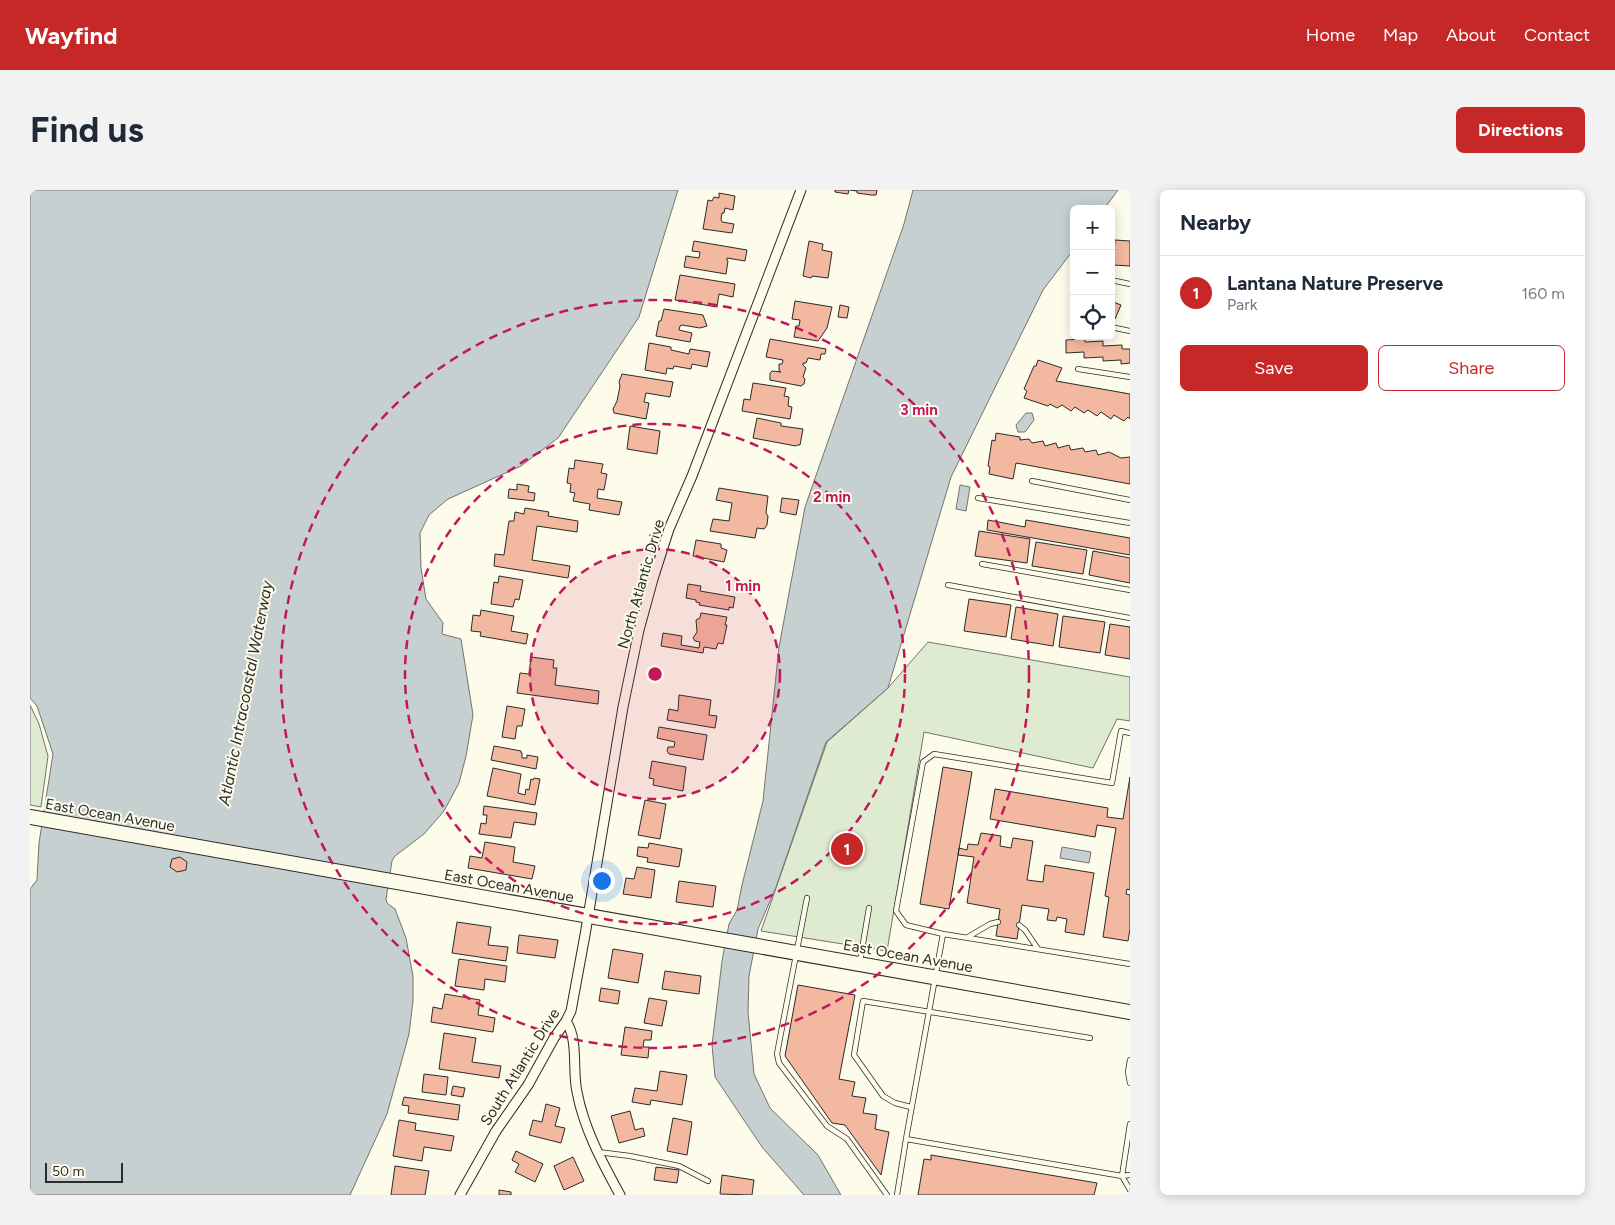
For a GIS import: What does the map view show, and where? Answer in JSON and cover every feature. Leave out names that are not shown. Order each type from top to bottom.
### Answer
[{"type":"main road","name":"East Ocean Avenue","points":[[31,818],[1130,1012]]},
{"type":"street","name":"North Atlantic Drive","points":[[588,916],[623,707],[653,579],[669,529],[696,467],[801,190]]},
{"type":"street","name":"South Atlantic Drive","points":[[460,1195],[496,1131],[528,1085],[571,1011],[588,916]]},
{"type":"street","points":[[566,1021],[572,1030],[576,1091],[583,1117],[597,1152],[620,1195]]},
{"type":"lane","points":[[1115,281],[1130,284]]},
{"type":"lane","points":[[1115,328],[1130,331]]},
{"type":"lane","points":[[1078,369],[1130,377]]},
{"type":"lane","points":[[1032,481],[1130,500]]},
{"type":"lane","points":[[978,498],[1130,523]]},
{"type":"lane","points":[[982,564],[1130,590]]},
{"type":"lane","points":[[948,585],[1130,618]]},
{"type":"lane","points":[[1130,733],[1121,731],[1112,783],[934,754],[923,762],[896,910],[906,925],[943,934],[1130,964]]},
{"type":"lane","points":[[807,898],[777,1054],[779,1063],[827,1126],[847,1139],[887,1195]]},
{"type":"lane","points":[[860,964],[869,908]]},
{"type":"lane","points":[[967,937],[990,924],[998,922]]},
{"type":"lane","points":[[1019,926],[1025,930],[1038,949]]},
{"type":"lane","points":[[897,1195],[943,934]]},
{"type":"lane","points":[[911,1107],[895,1103],[883,1096],[854,1055],[863,1001],[1090,1038]]},
{"type":"lane","points":[[1130,1060],[1128,1072],[1130,1083]]},
{"type":"lane","points":[[1130,1124],[1122,1176],[1130,1190]]},
{"type":"lane","points":[[906,1139],[1122,1176],[1130,1175]]},
{"type":"lane","points":[[597,1152],[630,1156],[679,1166],[708,1182]]},
{"type":"green space","points":[[928,642],[1130,677],[1130,721],[1117,719],[1093,768],[924,732],[887,951],[761,931],[827,742],[888,688]]},
{"type":"green space","points":[[30,705],[39,724],[48,756],[41,807],[30,805]]},
{"type":"water","name":"Atlantic Intracoastal Waterway","points":[[30,190],[678,190],[639,317],[558,438],[521,466],[448,499],[429,515],[420,533],[421,568],[426,599],[443,623],[442,634],[461,639],[473,715],[459,783],[444,811],[424,834],[395,856],[392,861],[386,899],[387,903],[395,909],[406,938],[413,976],[413,1001],[409,1034],[387,1114],[350,1195],[30,1195],[30,889],[37,880],[39,843],[53,754],[37,706],[30,698]]},
{"type":"water","points":[[913,190],[1118,190],[1107,205],[1070,205],[1070,254],[1043,290],[951,477],[888,688],[826,742],[776,887],[758,929],[749,976],[748,1012],[754,1074],[770,1108],[818,1155],[841,1195],[804,1195],[762,1147],[715,1077],[712,1045],[722,961],[729,924],[737,910],[763,801],[779,647],[805,507],[904,224]]},
{"type":"water","points":[[1026,413],[1032,413],[1034,420],[1025,432],[1018,432],[1016,425]]},
{"type":"water","points":[[960,485],[970,487],[966,511],[956,509]]},
{"type":"water","points":[[1062,847],[1091,852],[1089,863],[1060,858]]},
{"type":"building","points":[[835,190],[849,190],[848,194],[835,192]]},
{"type":"building","points":[[850,190],[877,190],[876,195],[871,195]]},
{"type":"building","points":[[719,193],[735,196],[733,210],[725,208],[721,219],[722,222],[734,224],[732,233],[703,229],[708,200],[712,201],[714,197],[719,198]]},
{"type":"building","points":[[1115,240],[1130,241],[1130,266],[1115,265]]},
{"type":"building","points":[[694,241],[747,250],[745,261],[727,258],[726,274],[684,267],[686,256],[699,258],[700,252],[692,251]]},
{"type":"building","points":[[809,241],[823,244],[822,250],[832,252],[828,278],[803,276]]},
{"type":"building","points":[[680,275],[735,284],[733,297],[719,294],[717,307],[675,300]]},
{"type":"building","points":[[795,301],[832,307],[827,328],[818,341],[794,337],[796,326],[799,326],[800,320],[792,319]]},
{"type":"building","points":[[1115,303],[1121,305],[1115,319]]},
{"type":"building","points":[[840,305],[849,307],[847,318],[838,317]]},
{"type":"building","points":[[664,309],[703,315],[707,326],[700,328],[680,326],[679,330],[692,333],[690,342],[656,336]]},
{"type":"building","points":[[770,339],[826,349],[825,354],[821,354],[820,360],[808,358],[806,363],[803,363],[806,368],[803,377],[805,379],[804,384],[801,386],[770,380],[770,373],[772,371],[781,372],[779,371],[779,364],[782,364],[783,360],[766,357]]},
{"type":"building","points":[[1066,340],[1103,341],[1103,346],[1122,345],[1122,349],[1130,349],[1130,363],[1121,364],[1121,360],[1103,361],[1103,357],[1084,358],[1084,352],[1066,353]]},
{"type":"building","points":[[649,343],[671,347],[671,350],[689,354],[690,349],[710,352],[707,367],[692,364],[691,369],[674,366],[673,369],[667,368],[666,374],[645,370]]},
{"type":"building","points":[[1038,360],[1062,368],[1056,381],[1130,394],[1130,419],[1128,417],[1124,421],[1114,415],[1111,419],[1101,412],[1097,416],[1088,410],[1084,413],[1075,407],[1071,411],[1062,405],[1057,408],[1050,404],[1048,406],[1024,398],[1027,391],[1024,389]]},
{"type":"building","points":[[622,374],[673,382],[670,397],[646,393],[644,402],[649,403],[646,419],[614,413],[613,409],[617,401]]},
{"type":"building","points":[[753,383],[786,388],[784,396],[789,397],[788,406],[792,407],[790,419],[742,411],[744,399],[750,400]]},
{"type":"building","points":[[757,418],[781,423],[781,426],[803,429],[800,445],[796,446],[753,438]]},
{"type":"building","points":[[630,426],[660,431],[657,454],[627,449]]},
{"type":"building","points":[[996,433],[1020,437],[1020,440],[1029,439],[1032,443],[1043,441],[1045,446],[1056,443],[1058,448],[1069,445],[1071,450],[1083,448],[1085,452],[1096,450],[1098,455],[1109,452],[1121,458],[1130,457],[1130,484],[1016,463],[1013,479],[989,474],[990,467],[988,466],[992,440],[995,441]]},
{"type":"building","points":[[575,460],[603,464],[601,473],[607,474],[604,490],[598,489],[597,498],[622,502],[619,515],[589,510],[590,504],[573,501],[575,493],[570,492],[571,484],[567,483],[569,468],[574,469]]},
{"type":"building","points":[[517,484],[529,486],[528,492],[535,493],[534,501],[508,498],[509,489],[517,490]]},
{"type":"building","points":[[719,488],[768,496],[767,525],[764,529],[757,528],[755,538],[710,531],[713,519],[729,521],[732,503],[716,500]]},
{"type":"building","points":[[782,498],[799,500],[796,515],[780,512]]},
{"type":"building","points":[[525,508],[549,512],[548,516],[578,521],[577,532],[537,526],[532,560],[570,566],[568,578],[494,566],[495,554],[504,555],[509,521],[514,521],[515,512],[524,514]]},
{"type":"building","points":[[988,520],[1025,527],[1026,520],[1130,538],[1130,555],[987,530]]},
{"type":"building","points":[[979,531],[1030,539],[1027,563],[975,556]]},
{"type":"building","points":[[696,540],[721,544],[721,548],[727,550],[724,562],[693,556]]},
{"type":"building","points":[[1036,542],[1087,550],[1083,574],[1032,566]]},
{"type":"building","points":[[1093,551],[1130,558],[1130,583],[1089,575]]},
{"type":"building","points":[[499,576],[523,580],[519,600],[515,599],[513,607],[491,604],[494,582],[498,583]]},
{"type":"building","points":[[688,584],[701,586],[700,591],[735,597],[733,608],[729,607],[729,610],[699,605],[700,603],[696,602],[696,600],[686,598]]},
{"type":"building","points":[[969,599],[1011,605],[1006,637],[964,631]]},
{"type":"building","points":[[1016,607],[1058,614],[1053,646],[1011,639]]},
{"type":"building","points":[[481,610],[514,616],[511,631],[528,634],[526,644],[480,636],[481,632],[471,631],[473,615],[480,616]]},
{"type":"building","points":[[701,613],[727,617],[723,644],[718,643],[716,649],[704,647],[703,653],[661,646],[663,633],[682,636],[681,645],[699,648],[700,642],[695,641],[693,638],[697,632],[696,620],[700,618]]},
{"type":"building","points":[[1063,616],[1105,622],[1100,653],[1059,647]]},
{"type":"building","points":[[1110,624],[1130,627],[1130,659],[1105,655]]},
{"type":"building","points":[[531,657],[554,660],[553,668],[557,668],[555,685],[599,691],[598,704],[517,693],[520,673],[529,674]]},
{"type":"building","points":[[679,695],[711,700],[709,715],[717,716],[715,728],[667,720],[669,709],[678,711]]},
{"type":"building","points":[[507,706],[525,709],[522,726],[517,726],[515,739],[502,737]]},
{"type":"building","points":[[659,727],[707,735],[703,760],[669,754],[667,751],[668,747],[674,747],[675,742],[657,738]]},
{"type":"building","points":[[494,746],[521,751],[522,758],[527,758],[527,755],[538,757],[536,769],[491,760]]},
{"type":"building","points":[[652,761],[686,767],[683,791],[653,785],[654,779],[649,778]]},
{"type":"building","points":[[943,767],[972,772],[949,909],[920,904]]},
{"type":"building","points":[[493,768],[521,774],[518,793],[525,795],[526,789],[529,790],[531,779],[540,779],[535,805],[487,796]]},
{"type":"building","points":[[1130,777],[1130,890],[1127,889],[1126,894],[1130,895],[1128,941],[1103,937],[1109,897],[1105,896],[1116,828],[1097,825],[1095,837],[990,819],[995,789],[1108,808],[1107,817],[1123,819]]},
{"type":"building","points":[[645,800],[666,804],[660,839],[638,835]]},
{"type":"building","points":[[484,806],[537,813],[535,825],[514,822],[511,838],[479,834],[481,823],[486,824],[487,815],[483,815]]},
{"type":"building","points":[[981,833],[1001,836],[1000,846],[1011,848],[1013,838],[1033,841],[1027,880],[1043,882],[1045,865],[1094,873],[1084,935],[1065,932],[1067,919],[1057,917],[1056,921],[1047,920],[1049,909],[1022,905],[1017,939],[996,936],[1000,909],[967,903],[974,857],[958,855],[959,848],[967,850],[968,844],[978,845]]},
{"type":"building","points":[[485,842],[515,847],[513,862],[535,866],[532,879],[468,868],[470,856],[482,858]]},
{"type":"building","points":[[649,843],[682,849],[679,867],[647,862],[648,858],[637,856],[638,847],[648,848]]},
{"type":"building","points":[[180,857],[187,862],[186,870],[177,872],[170,867],[172,859]]},
{"type":"building","points":[[637,867],[655,870],[651,898],[623,894],[626,878],[634,879]]},
{"type":"building","points":[[679,881],[716,886],[713,907],[676,902]]},
{"type":"building","points":[[457,922],[491,927],[488,945],[508,947],[506,961],[452,953]]},
{"type":"building","points":[[519,935],[558,940],[555,958],[517,953]]},
{"type":"building","points":[[613,949],[643,954],[638,983],[608,978]]},
{"type":"building","points":[[459,959],[507,966],[505,982],[485,979],[484,990],[455,986]]},
{"type":"building","points":[[665,971],[701,976],[699,994],[662,989]]},
{"type":"building","points":[[798,985],[855,995],[839,1079],[855,1082],[852,1096],[866,1098],[863,1113],[877,1115],[875,1129],[889,1132],[881,1175],[845,1125],[832,1123],[785,1056]]},
{"type":"building","points":[[601,988],[620,991],[618,1004],[599,1001]]},
{"type":"building","points":[[445,994],[480,1000],[478,1015],[495,1018],[493,1032],[431,1022],[433,1007],[442,1009]]},
{"type":"building","points":[[649,998],[667,1001],[662,1026],[644,1023]]},
{"type":"building","points":[[625,1027],[652,1031],[651,1040],[644,1040],[643,1047],[649,1047],[648,1058],[621,1055]]},
{"type":"building","points":[[444,1033],[476,1038],[472,1062],[501,1066],[499,1078],[439,1069]]},
{"type":"building","points":[[660,1071],[687,1075],[682,1105],[651,1100],[650,1105],[632,1102],[635,1088],[657,1091]]},
{"type":"building","points":[[424,1074],[448,1077],[446,1095],[422,1092]]},
{"type":"building","points":[[453,1086],[465,1088],[463,1097],[451,1095]]},
{"type":"building","points":[[404,1097],[460,1105],[458,1120],[408,1113],[409,1106],[402,1105]]},
{"type":"building","points":[[546,1104],[560,1108],[555,1126],[565,1128],[561,1143],[529,1135],[533,1120],[542,1122]]},
{"type":"building","points":[[630,1111],[635,1130],[643,1128],[645,1136],[619,1143],[611,1116]]},
{"type":"building","points":[[673,1118],[692,1122],[687,1155],[667,1151]]},
{"type":"building","points":[[399,1120],[416,1123],[415,1130],[454,1136],[451,1151],[424,1147],[422,1161],[393,1156]]},
{"type":"building","points":[[516,1151],[543,1164],[535,1182],[515,1172],[519,1164],[512,1160]]},
{"type":"building","points":[[931,1155],[1097,1183],[1094,1195],[918,1195],[924,1159],[931,1160]]},
{"type":"building","points":[[573,1157],[584,1181],[564,1190],[554,1166]]},
{"type":"building","points":[[395,1166],[429,1171],[425,1195],[391,1195]]},
{"type":"building","points":[[656,1167],[679,1170],[677,1183],[654,1180]]},
{"type":"building","points":[[722,1175],[754,1180],[752,1195],[720,1194]]},
{"type":"building","points":[[499,1190],[511,1192],[511,1195],[499,1195]]},
{"type":"place","name":"Lantana Nature Preserve","points":[[847,849]]}]
